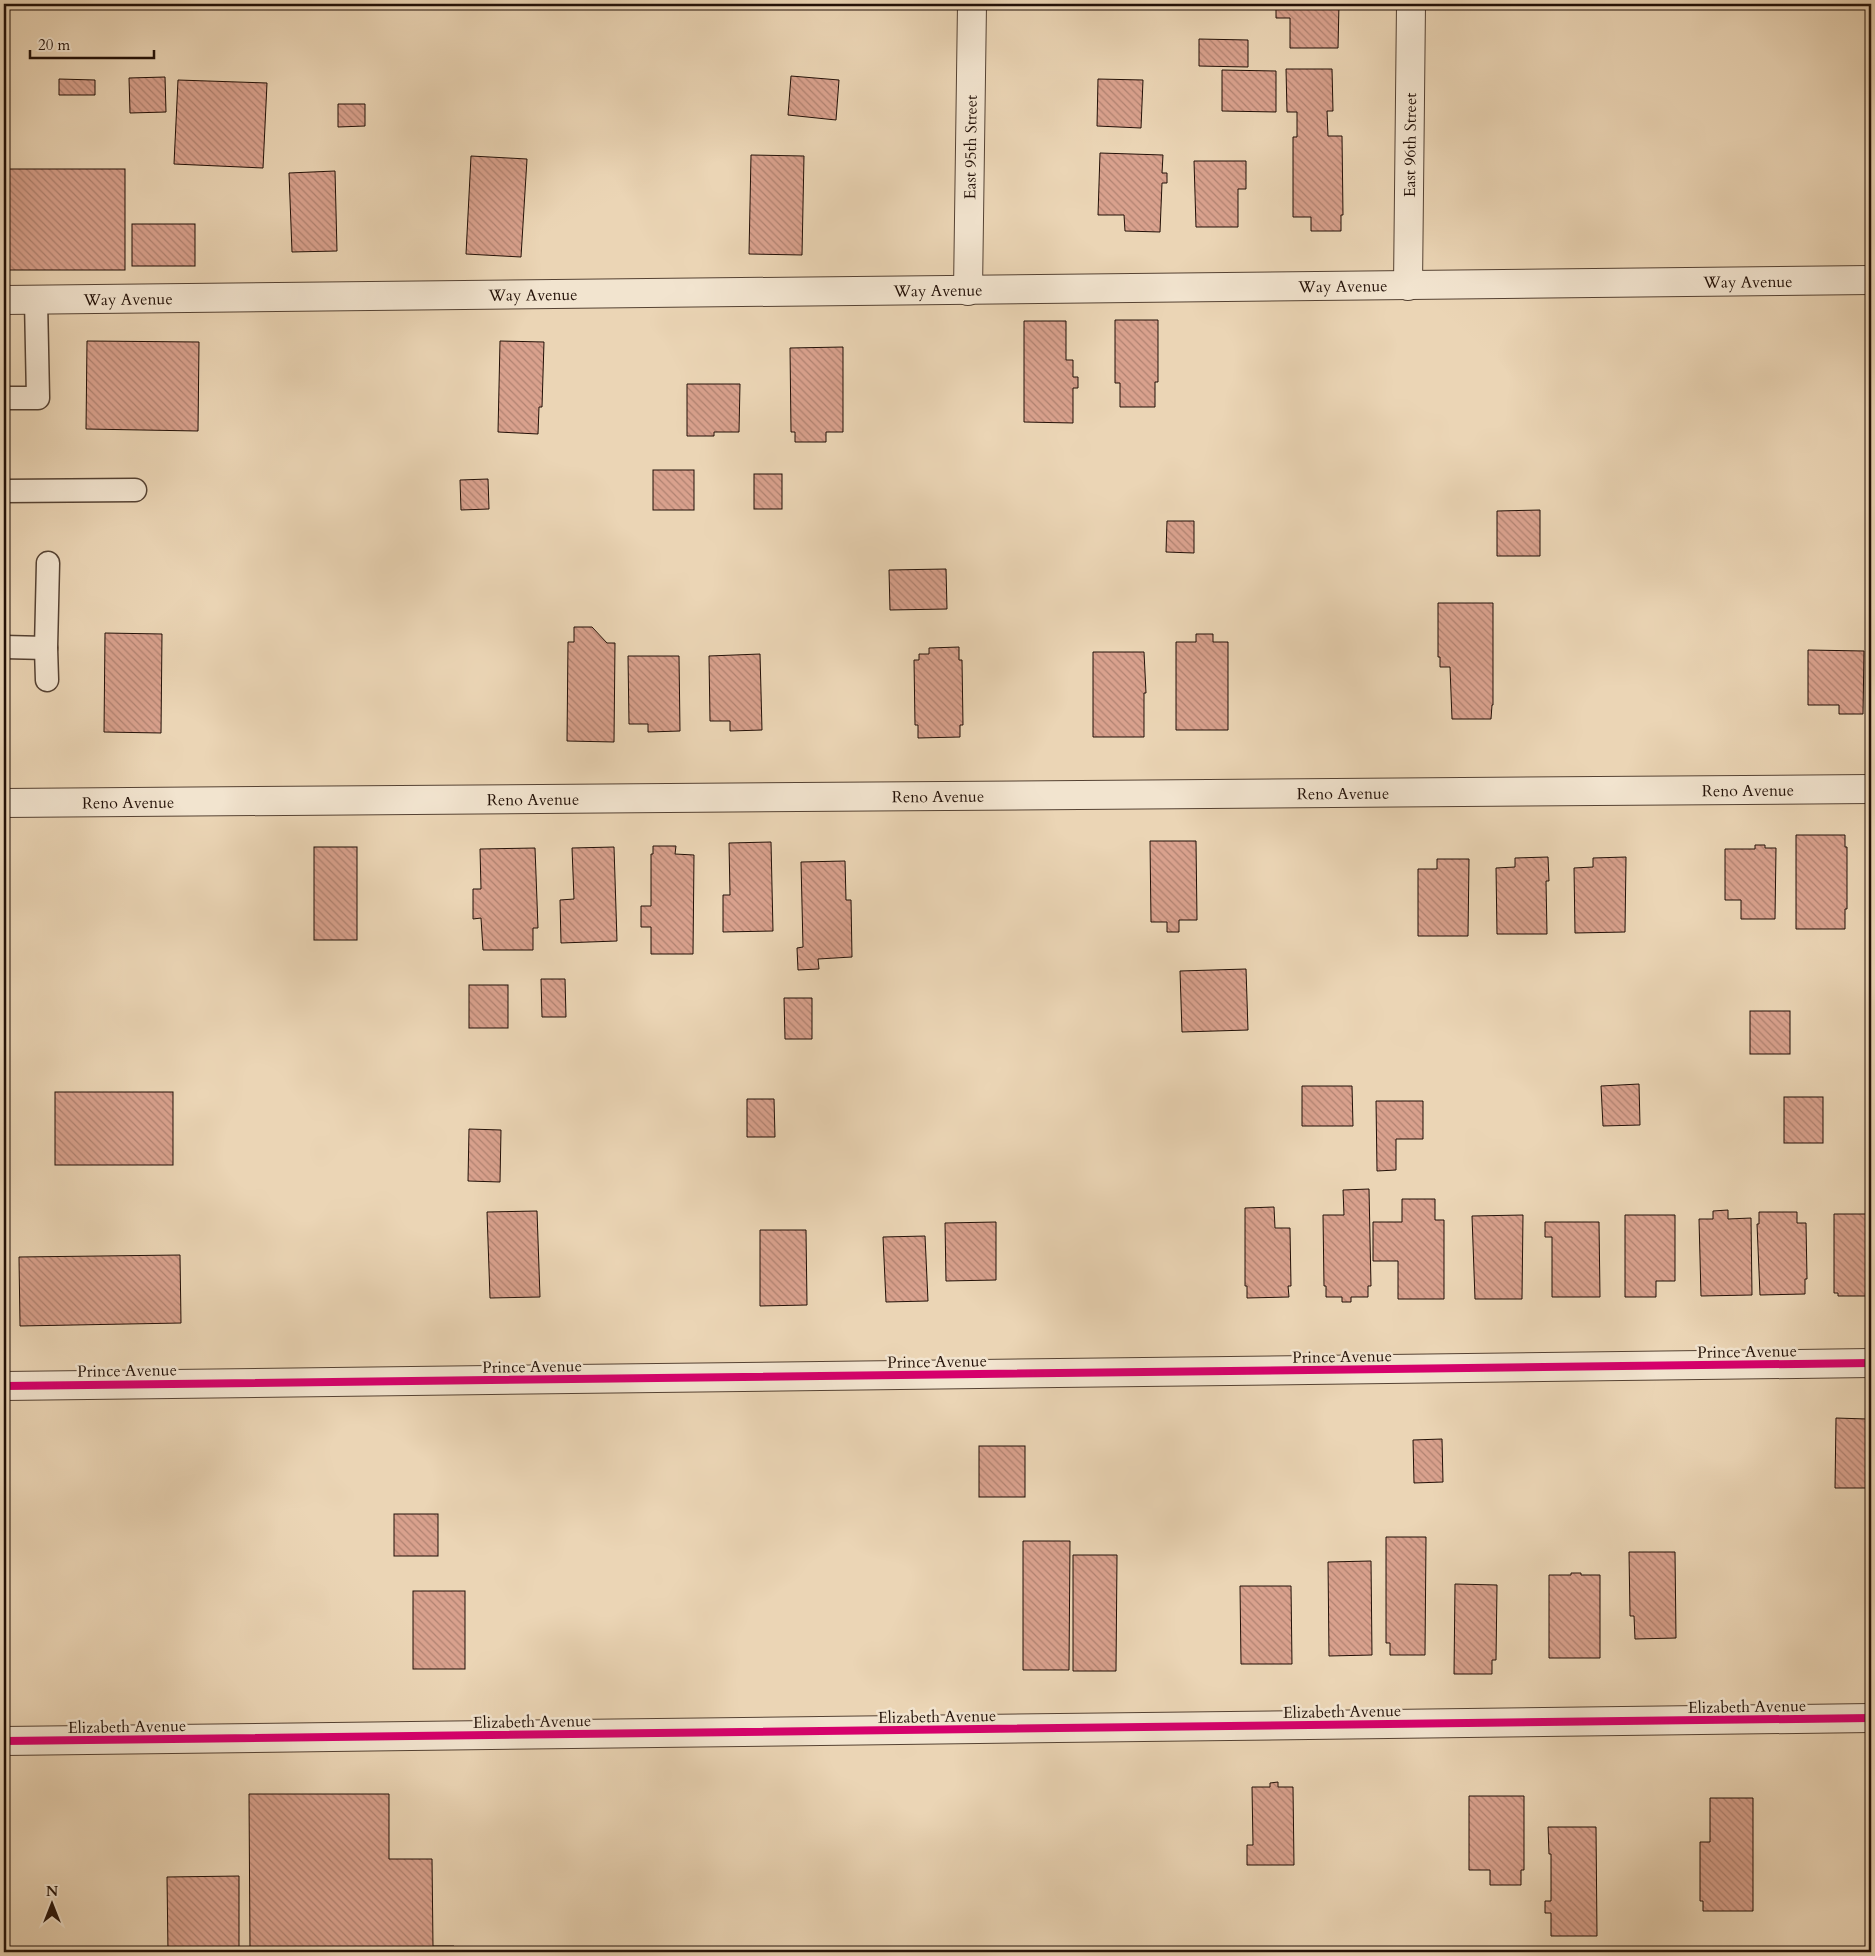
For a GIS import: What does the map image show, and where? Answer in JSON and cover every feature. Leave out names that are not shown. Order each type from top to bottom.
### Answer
[{"type":"street","name":"East 95th Street","points":[[968,291],[972,4]]},
{"type":"street","name":"East 96th Street","points":[[1408,286],[1411,4]]},
{"type":"street","name":"Way Avenue","points":[[4,300],[1871,280]]},
{"type":"street","name":"Reno Avenue","points":[[4,803],[1871,789]]},
{"type":"street","name":"Prince Avenue","points":[[4,1386],[1871,1363]]},
{"type":"street","name":"Elizabeth Avenue","points":[[4,1741],[1871,1718]]},
{"type":"lane","points":[[4,398],[38,398],[36,300]]},
{"type":"lane","points":[[4,492],[135,490]]},
{"type":"lane","points":[[47,680],[48,562]]},
{"type":"lane","points":[[4,647],[46,648]]},
{"type":"building","points":[[1197,4],[1243,4],[1242,8],[1197,7]]},
{"type":"building","points":[[1276,4],[1339,4],[1338,48],[1290,48],[1290,18],[1276,18]]},
{"type":"building","points":[[1199,39],[1248,40],[1248,67],[1199,66]]},
{"type":"building","points":[[1286,69],[1332,69],[1333,111],[1327,111],[1328,136],[1342,136],[1343,215],[1341,215],[1341,231],[1311,231],[1311,217],[1293,217],[1293,137],[1297,137],[1297,112],[1287,112]]},
{"type":"building","points":[[1222,70],[1276,71],[1276,112],[1222,111]]},
{"type":"building","points":[[791,76],[839,80],[836,120],[788,115]]},
{"type":"building","points":[[165,77],[166,112],[130,113],[129,78]]},
{"type":"building","points":[[59,79],[95,80],[95,95],[59,95]]},
{"type":"building","points":[[1098,79],[1143,80],[1141,128],[1097,126]]},
{"type":"building","points":[[178,80],[267,83],[263,168],[174,164]]},
{"type":"building","points":[[338,104],[365,104],[365,126],[338,127]]},
{"type":"building","points":[[1100,153],[1163,155],[1162,173],[1167,173],[1167,183],[1162,183],[1160,232],[1125,231],[1124,215],[1098,215]]},
{"type":"building","points":[[751,155],[804,156],[802,255],[749,254]]},
{"type":"building","points":[[471,156],[527,159],[521,257],[466,254]]},
{"type":"building","points":[[1194,161],[1246,161],[1246,189],[1238,189],[1238,227],[1196,227]]},
{"type":"building","points":[[7,169],[125,169],[125,270],[7,270]]},
{"type":"building","points":[[335,171],[337,251],[292,252],[289,173]]},
{"type":"building","points":[[132,224],[195,224],[195,266],[132,266]]},
{"type":"building","points":[[1115,320],[1158,320],[1158,382],[1155,382],[1155,407],[1120,407],[1120,383],[1115,383]]},
{"type":"building","points":[[1024,321],[1066,321],[1066,360],[1073,360],[1073,377],[1078,377],[1078,388],[1073,388],[1073,423],[1024,422]]},
{"type":"building","points":[[87,341],[199,342],[198,431],[86,429]]},
{"type":"building","points":[[500,341],[544,342],[542,407],[539,407],[538,434],[498,432]]},
{"type":"building","points":[[843,347],[843,432],[826,432],[826,442],[795,442],[795,432],[791,432],[790,348]]},
{"type":"building","points":[[687,384],[740,384],[739,432],[714,432],[714,436],[687,436]]},
{"type":"building","points":[[653,470],[694,470],[694,510],[653,510]]},
{"type":"building","points":[[754,474],[782,474],[782,509],[754,509]]},
{"type":"building","points":[[488,479],[489,509],[461,510],[460,480]]},
{"type":"building","points":[[1540,510],[1540,556],[1497,556],[1497,511]]},
{"type":"building","points":[[1167,521],[1194,521],[1194,553],[1166,552]]},
{"type":"building","points":[[946,569],[947,609],[890,610],[889,570]]},
{"type":"building","points":[[1438,603],[1493,603],[1493,705],[1491,719],[1452,719],[1450,667],[1440,667],[1440,657],[1438,657]]},
{"type":"building","points":[[574,627],[592,627],[607,643],[615,643],[614,742],[567,741],[568,642],[574,642]]},
{"type":"building","points":[[105,633],[162,634],[161,733],[104,732]]},
{"type":"building","points":[[1196,634],[1213,634],[1213,642],[1228,642],[1228,730],[1176,730],[1176,642],[1196,642]]},
{"type":"building","points":[[959,647],[959,660],[962,660],[963,725],[960,725],[960,737],[918,738],[918,725],[915,725],[914,660],[919,660],[919,654],[929,654],[929,648]]},
{"type":"building","points":[[1808,650],[1864,651],[1863,714],[1839,714],[1839,705],[1808,705]]},
{"type":"building","points":[[1093,652],[1144,652],[1146,693],[1144,693],[1144,737],[1093,737]]},
{"type":"building","points":[[760,654],[762,730],[730,731],[730,721],[710,721],[709,656]]},
{"type":"building","points":[[628,656],[679,656],[680,731],[648,732],[648,724],[629,724]]},
{"type":"building","points":[[1796,835],[1845,835],[1845,847],[1847,847],[1847,909],[1845,909],[1845,929],[1796,929]]},
{"type":"building","points":[[1150,841],[1196,841],[1197,920],[1179,920],[1179,932],[1167,932],[1167,922],[1151,922]]},
{"type":"building","points":[[771,842],[773,931],[723,932],[723,895],[730,895],[729,843]]},
{"type":"building","points":[[1755,845],[1765,845],[1765,848],[1776,848],[1775,919],[1741,919],[1741,900],[1725,900],[1725,849],[1755,849]]},
{"type":"building","points":[[653,846],[676,846],[675,854],[694,855],[693,954],[651,954],[651,927],[641,927],[641,906],[651,906],[651,854],[653,854]]},
{"type":"building","points":[[314,847],[357,847],[357,940],[314,940]]},
{"type":"building","points":[[614,847],[617,941],[561,943],[560,900],[574,899],[572,848]]},
{"type":"building","points":[[535,848],[538,928],[533,928],[533,950],[483,950],[481,918],[473,919],[473,889],[481,889],[480,849]]},
{"type":"building","points":[[1548,857],[1549,881],[1546,881],[1547,934],[1497,934],[1496,868],[1515,867],[1515,858]]},
{"type":"building","points":[[1626,857],[1625,932],[1575,933],[1574,868],[1593,867],[1593,858]]},
{"type":"building","points":[[1437,859],[1469,859],[1468,936],[1418,936],[1418,869],[1437,869]]},
{"type":"building","points":[[845,861],[846,900],[851,900],[852,957],[818,959],[819,969],[798,970],[797,948],[803,947],[801,862]]},
{"type":"building","points":[[1246,969],[1248,1030],[1182,1032],[1180,971]]},
{"type":"building","points":[[541,979],[565,979],[566,1017],[542,1017]]},
{"type":"building","points":[[469,985],[508,985],[508,1028],[469,1028]]},
{"type":"building","points":[[784,998],[812,998],[812,1039],[785,1039]]},
{"type":"building","points":[[1750,1011],[1790,1011],[1790,1054],[1750,1054]]},
{"type":"building","points":[[1639,1084],[1640,1125],[1603,1126],[1601,1086]]},
{"type":"building","points":[[1302,1086],[1352,1086],[1353,1126],[1302,1126]]},
{"type":"building","points":[[55,1092],[173,1092],[173,1165],[55,1165]]},
{"type":"building","points":[[1784,1097],[1823,1097],[1823,1143],[1784,1143]]},
{"type":"building","points":[[747,1099],[774,1099],[775,1137],[747,1137]]},
{"type":"building","points":[[1376,1101],[1423,1101],[1423,1139],[1396,1139],[1396,1170],[1377,1171]]},
{"type":"building","points":[[469,1129],[501,1130],[500,1182],[468,1181]]},
{"type":"building","points":[[1369,1189],[1371,1286],[1368,1286],[1368,1297],[1351,1297],[1351,1302],[1342,1302],[1342,1297],[1326,1297],[1326,1286],[1324,1286],[1323,1215],[1344,1215],[1343,1190]]},
{"type":"building","points":[[1402,1199],[1435,1199],[1435,1220],[1444,1220],[1444,1299],[1398,1299],[1398,1261],[1373,1261],[1373,1222],[1402,1222]]},
{"type":"building","points":[[1274,1207],[1275,1228],[1290,1228],[1291,1286],[1288,1286],[1289,1297],[1247,1298],[1247,1286],[1245,1286],[1245,1208]]},
{"type":"building","points":[[1728,1210],[1728,1219],[1751,1218],[1752,1295],[1701,1296],[1699,1219],[1713,1219],[1713,1211]]},
{"type":"building","points":[[537,1211],[540,1297],[490,1298],[487,1212]]},
{"type":"building","points":[[1759,1212],[1797,1212],[1797,1223],[1806,1223],[1807,1279],[1805,1279],[1805,1294],[1760,1295],[1757,1224],[1759,1224]]},
{"type":"building","points":[[1834,1214],[1871,1214],[1871,1296],[1838,1296],[1838,1293],[1834,1293]]},
{"type":"building","points":[[1523,1215],[1522,1299],[1475,1299],[1472,1216]]},
{"type":"building","points":[[1625,1215],[1675,1215],[1675,1281],[1656,1281],[1656,1297],[1625,1297]]},
{"type":"building","points":[[996,1222],[996,1280],[946,1281],[945,1223]]},
{"type":"building","points":[[1545,1222],[1599,1222],[1600,1297],[1552,1297],[1552,1237],[1545,1237]]},
{"type":"building","points":[[760,1230],[806,1230],[807,1305],[760,1306]]},
{"type":"building","points":[[925,1236],[928,1301],[886,1302],[883,1237]]},
{"type":"building","points":[[180,1255],[181,1323],[20,1326],[19,1257]]},
{"type":"building","points":[[1836,1418],[1867,1419],[1867,1422],[1871,1422],[1871,1477],[1868,1477],[1868,1488],[1835,1488]]},
{"type":"building","points":[[1442,1439],[1443,1482],[1414,1483],[1413,1440]]},
{"type":"building","points":[[979,1446],[1025,1446],[1025,1497],[979,1497]]},
{"type":"building","points":[[394,1514],[438,1514],[438,1556],[394,1556]]},
{"type":"building","points":[[1386,1537],[1426,1537],[1425,1655],[1390,1655],[1390,1643],[1386,1643]]},
{"type":"building","points":[[1023,1541],[1070,1541],[1069,1670],[1023,1670]]},
{"type":"building","points":[[1629,1552],[1675,1552],[1676,1638],[1635,1639],[1634,1616],[1630,1616]]},
{"type":"building","points":[[1073,1555],[1117,1555],[1116,1671],[1073,1671]]},
{"type":"building","points":[[1371,1561],[1372,1655],[1329,1656],[1328,1562]]},
{"type":"building","points":[[1571,1573],[1600,1575],[1600,1658],[1549,1658],[1549,1575],[1571,1575]]},
{"type":"building","points":[[1455,1584],[1497,1585],[1496,1660],[1492,1660],[1492,1674],[1454,1674]]},
{"type":"building","points":[[1240,1586],[1291,1586],[1292,1664],[1241,1664]]},
{"type":"building","points":[[413,1591],[465,1591],[465,1669],[413,1669]]},
{"type":"building","points":[[1278,1782],[1278,1787],[1293,1787],[1294,1865],[1247,1865],[1247,1845],[1253,1845],[1252,1787],[1270,1787],[1270,1783]]},
{"type":"building","points":[[249,1794],[389,1794],[389,1859],[432,1859],[433,1946],[454,1946],[455,1952],[250,1952]]},
{"type":"building","points":[[1469,1796],[1524,1796],[1524,1870],[1521,1870],[1521,1885],[1490,1885],[1490,1870],[1469,1870]]},
{"type":"building","points":[[1710,1798],[1753,1798],[1753,1911],[1703,1911],[1703,1901],[1700,1901],[1700,1842],[1710,1842]]},
{"type":"building","points":[[1548,1827],[1596,1827],[1597,1936],[1551,1936],[1551,1913],[1545,1913],[1545,1901],[1551,1901],[1551,1854],[1549,1854]]},
{"type":"building","points":[[239,1876],[239,1952],[168,1952],[167,1877]]},
{"type":"cycle path","points":[[4,1386],[1871,1363]]},
{"type":"cycle path","points":[[4,1741],[1871,1718]]}]
